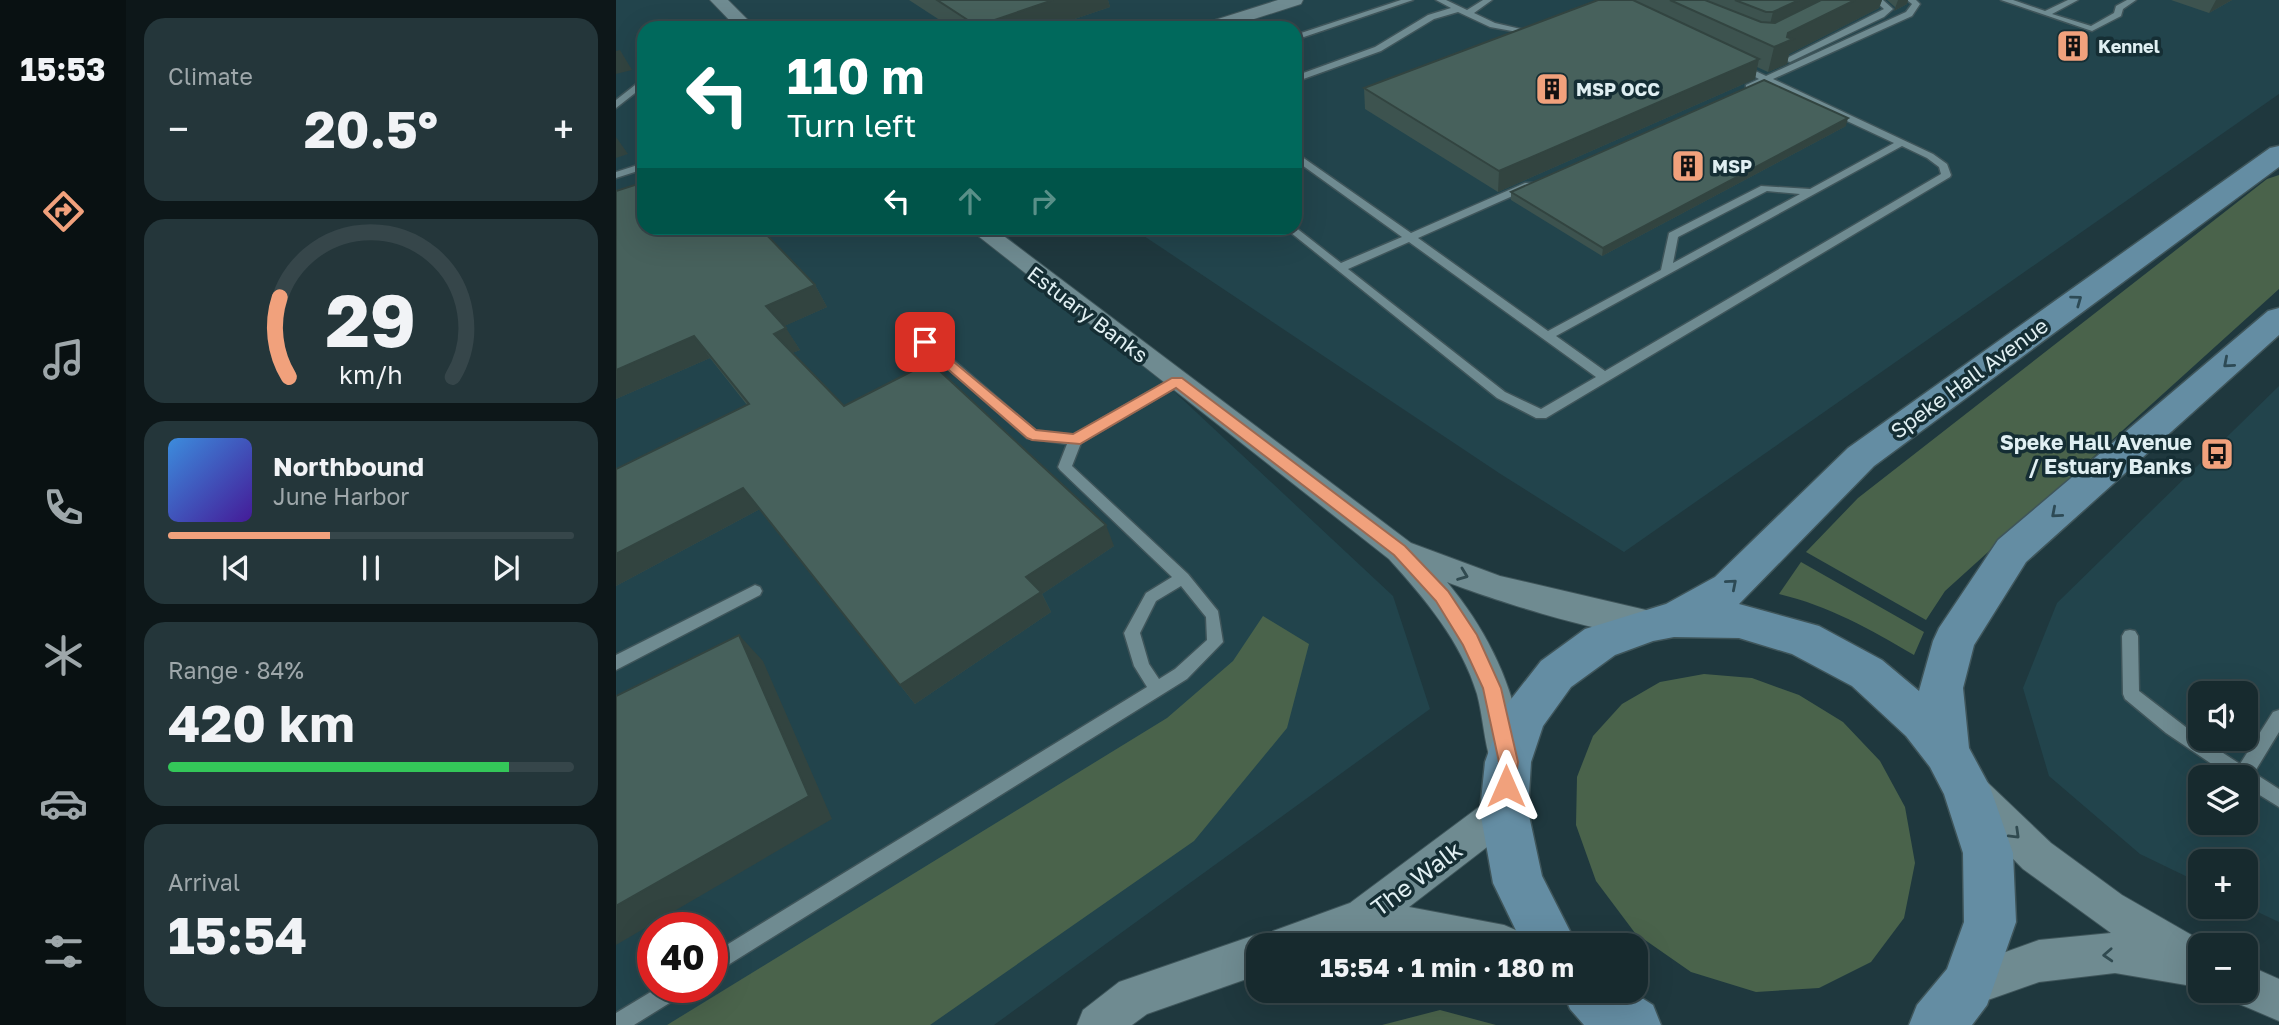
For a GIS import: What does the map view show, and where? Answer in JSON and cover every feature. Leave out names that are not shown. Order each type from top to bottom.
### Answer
[{"type":"street","points":[[719,0],[740,21]]},
{"type":"street","points":[[1230,21],[1295,0]]},
{"type":"street","name":"Speke Hall Avenue","points":[[1663,622],[1730,589],[1861,457],[2274,160]]},
{"type":"street","name":"Estuary Banks","points":[[988,235],[1399,551],[1442,596],[1470,641],[1492,688],[1508,762]]},
{"type":"street","points":[[1937,1025],[1968,986],[1990,922],[1989,853],[1956,769],[1941,688],[1954,641],[2012,551],[2279,318]]},
{"type":"street","name":"Estuary Banks","points":[[1399,551],[1496,588],[1581,610],[1663,622]]},
{"type":"street","points":[[1545,933],[1518,883],[1504,811],[1508,762],[1524,718],[1556,674],[1600,642],[1663,622],[1739,621],[1804,639],[1867,673],[1922,722],[1956,769],[2037,856],[2108,909],[2188,958]]},
{"type":"street","name":"The Walk","points":[[1321,933],[1362,919],[1504,811]]},
{"type":"street","name":"The Walk","points":[[1362,919],[1438,933]]},
{"type":"street","points":[[1968,986],[2039,961],[2115,953],[2188,963]]},
{"type":"street","points":[[1098,1025],[1134,997],[1246,959]]},
{"type":"street","points":[[2258,991],[2279,1000]]},
{"type":"lane","points":[[1302,36],[1409,0]]},
{"type":"lane","points":[[1440,0],[1507,30],[1528,34],[1545,33]]},
{"type":"lane","points":[[1468,13],[1488,0]]},
{"type":"lane","points":[[1741,91],[1761,77],[1889,9],[1884,2],[1878,0]]},
{"type":"lane","points":[[1761,77],[1909,14],[1916,4],[1911,0]]},
{"type":"lane","points":[[2005,0],[2092,29],[2118,14],[2119,8],[2132,0]]},
{"type":"lane","points":[[2045,14],[2074,0]]},
{"type":"lane","points":[[1302,76],[1378,49],[1419,23],[1458,9]]},
{"type":"lane","points":[[1299,235],[1502,395],[1541,415],[1946,175],[1944,166],[1930,156],[1731,63]]},
{"type":"lane","points":[[616,106],[637,87]]},
{"type":"lane","points":[[1548,336],[1902,143]]},
{"type":"lane","points":[[1302,160],[1605,377]]},
{"type":"lane","points":[[616,175],[637,168]]},
{"type":"lane","points":[[1340,268],[1538,181]]},
{"type":"lane","points":[[1666,272],[1673,235],[1765,188],[1811,192]]},
{"type":"lane","points":[[925,342],[1032,435],[1075,440],[1177,382]]},
{"type":"lane","points":[[728,955],[1181,674],[1216,642],[1213,615],[1183,578],[1065,467],[1075,440]]},
{"type":"lane","points":[[1157,689],[1142,666],[1132,633],[1151,597],[1183,578]]},
{"type":"lane","points":[[616,663],[755,591]]},
{"type":"lane","points":[[2130,636],[2131,694],[2172,728],[2228,765]]},
{"type":"lane","points":[[2249,765],[2279,717]]},
{"type":"lane","points":[[2258,785],[2279,799]]},
{"type":"lane","points":[[616,1025],[651,1003]]},
{"type":"shaded area","points":[[616,0],[2279,0],[2279,94],[1624,552],[1499,473],[1142,235],[1302,235],[1302,21],[637,21],[637,235],[1006,235],[1393,596],[1430,709],[994,1025],[616,1025]]},
{"type":"shaded area","points":[[2279,386],[2279,922],[2258,912],[2258,849],[2188,849],[2188,877],[2140,854],[2049,776],[2023,688],[2057,603]]},
{"type":"green space","points":[[2279,175],[2279,289],[1945,591],[1926,620],[1806,552],[1858,498],[2267,179]]},
{"type":"green space","points":[[1801,562],[1924,632],[1914,655],[1832,612],[1779,594]]},
{"type":"green space","points":[[1263,616],[1309,644],[1287,728],[1194,841],[930,1025],[667,1025],[703,1003],[728,1003],[728,988],[1167,718],[1233,661]]},
{"type":"green space","points":[[1704,674],[1752,678],[1799,695],[1843,722],[1880,761],[1905,807],[1915,863],[1904,918],[1871,962],[1819,988],[1756,992],[1691,972],[1648,942],[1648,933],[1635,933],[1596,881],[1576,825],[1577,777],[1593,736],[1622,704],[1660,682]]},
{"type":"green space","points":[[1440,1010],[1496,1025],[1382,1025]]},
{"type":"building","points":[[937,0],[1053,0],[992,21],[969,21]]},
{"type":"building","name":"MSP OCC","points":[[1598,0],[1633,0],[1759,59],[1499,171],[1364,88]]},
{"type":"building","points":[[1670,0],[1705,0],[1761,22],[1775,23],[1821,0],[1855,0],[1788,33],[1787,37],[1793,39],[1774,47]]},
{"type":"building","points":[[1735,0],[1799,0],[1773,12],[1766,12]]},
{"type":"building","name":"MSP","points":[[1764,80],[1848,118],[1603,248],[1511,192]]},
{"type":"building","points":[[637,184],[637,235],[767,235],[815,285],[766,306],[786,328],[774,334],[844,406],[930,362],[1106,525],[1026,577],[1041,592],[900,685],[743,488],[616,554],[616,469],[749,404],[694,336],[616,370],[616,191]]},
{"type":"building","points":[[739,635],[809,796],[616,906],[616,696]]},
{"type":"place","name":"Kennel","points":[[2073,46]]},
{"type":"place","name":"MSP OCC","points":[[1552,89]]},
{"type":"place","name":"MSP","points":[[1688,166]]},
{"type":"place","name":"Speke Hall Avenue / Estuary Banks","points":[[2217,454]]},
{"type":"route","points":[[925,342],[1032,435],[1075,440],[1177,382],[1399,551],[1442,596],[1470,641],[1492,688],[1508,762],[1506,786]]}]
